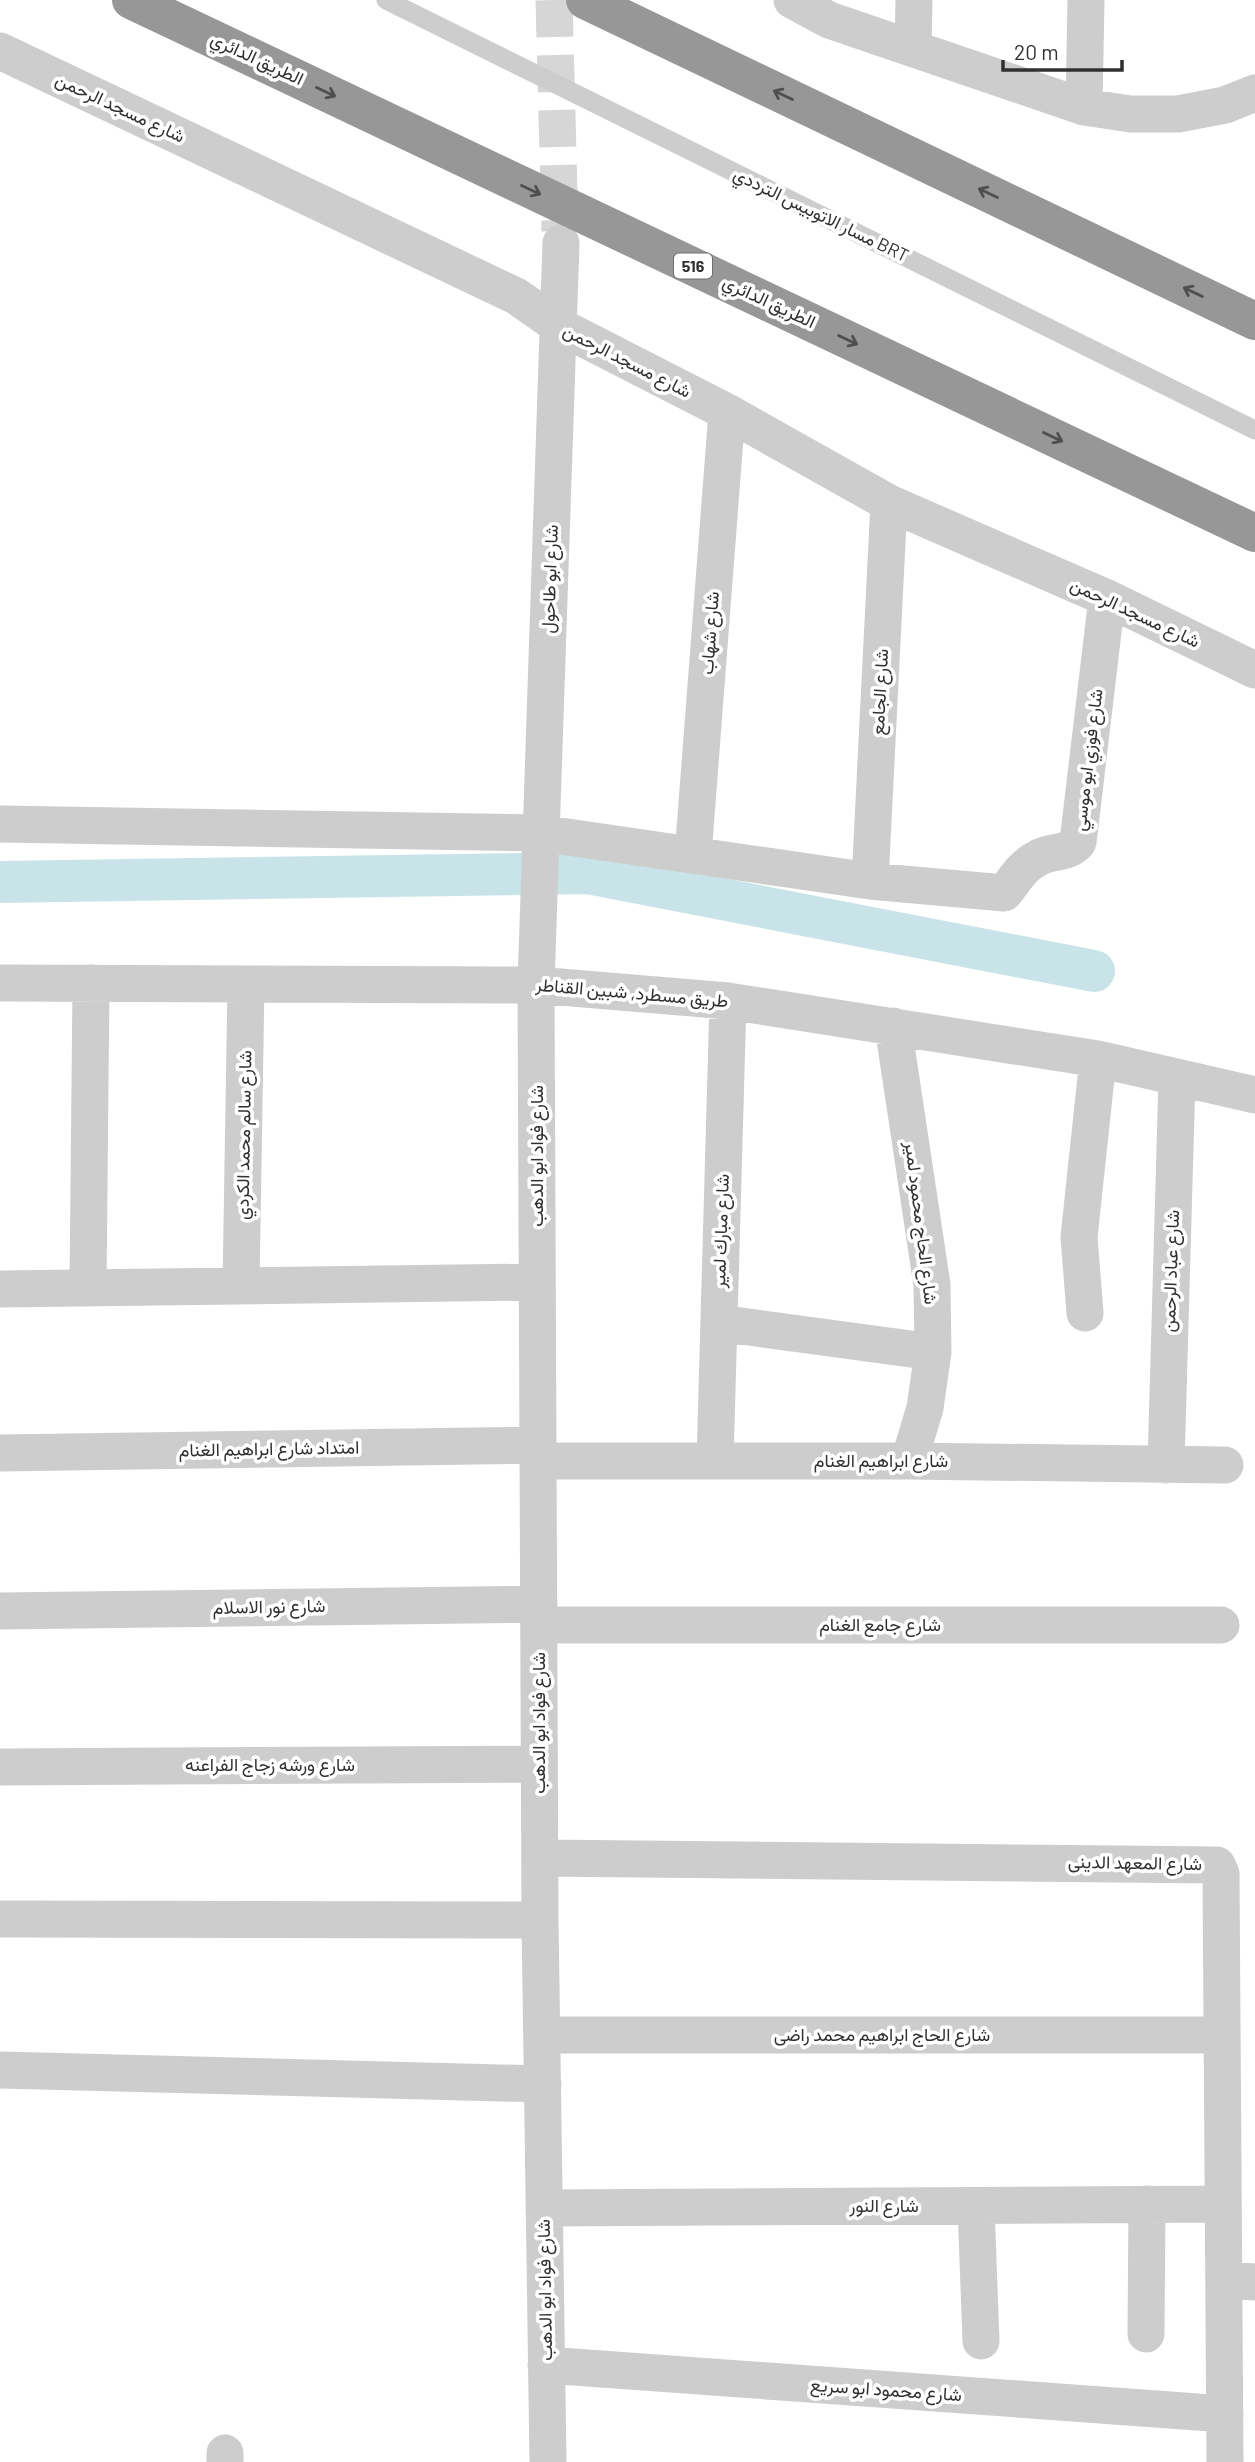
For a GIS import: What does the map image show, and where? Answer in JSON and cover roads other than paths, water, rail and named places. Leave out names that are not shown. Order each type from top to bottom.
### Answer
[{"type":"highway","name":"الطريق الدائري","points":[[131,0],[1255,533]]},
{"type":"highway","points":[[584,0],[1255,321]]},
{"type":"street","points":[[792,0],[829,20],[1084,107],[1131,114],[1178,114],[1225,105],[1255,93]]},
{"type":"street","points":[[913,47],[914,0]]},
{"type":"street","points":[[1084,107],[1086,0]]},
{"type":"street","name":"شارع مسجد الرحمن","points":[[0,51],[516,296],[559,326],[727,412],[889,503],[1107,598],[1255,670]]},
{"type":"street","name":"شارع ابو طاحول","points":[[536,985],[561,243]]},
{"type":"street","name":"شارع شهاب","points":[[693,855],[727,412]]},
{"type":"street","name":"شارع الجامع","points":[[870,881],[889,503]]},
{"type":"street","name":"شارع فوزي ابو موسي","points":[[870,881],[1004,894],[1028,863],[1041,856],[1068,850],[1078,842],[1107,598]]},
{"type":"street","points":[[0,824],[540,832],[870,881]]},
{"type":"street","name":"طريق مسطرد, شبين القناطر","points":[[0,983],[536,985],[728,1001],[1098,1059],[1255,1095]]},
{"type":"street","points":[[88,1287],[92,983]]},
{"type":"street","name":"شارع سالم محمد الكردي","points":[[242,1286],[246,984]]},
{"type":"street","name":"شارع فواد ابو الدهب","points":[[536,985],[540,1920],[548,2462]]},
{"type":"street","name":"شارع مبارك لمير","points":[[715,1461],[728,1001]]},
{"type":"street","name":"شارع الحاج محمود لمير","points":[[893,1026],[932,1285],[933,1352],[925,1408],[909,1461]]},
{"type":"street","points":[[1085,1313],[1079,1237],[1098,1059]]},
{"type":"street","name":"شارع عباد الرحمن","points":[[1166,1465],[1177,1078]]},
{"type":"street","points":[[0,1289],[537,1282]]},
{"type":"street","points":[[719,1323],[933,1352]]},
{"type":"street","name":"امتداد شارع ابراهيم الغنام","points":[[0,1453],[538,1453]]},
{"type":"street","name":"شارع ابراهيم الغنام","points":[[538,1453],[715,1461],[1225,1465]]},
{"type":"street","name":"شارع نور الاسلام","points":[[0,1611],[539,1614]]},
{"type":"street","name":"شارع جامع الغنام","points":[[539,1614],[1221,1625]]},
{"type":"street","name":"شارع ورشه زجاج الفراعنه","points":[[0,1766],[539,1764]]},
{"type":"street","name":"شارع المعهد الدينى","points":[[540,1858],[1217,1865],[1221,1874],[1223,2204],[1239,2281],[1225,2414],[1225,2462]]},
{"type":"street","points":[[0,1919],[540,1920]]},
{"type":"street","name":"شارع الحاج ابراهيم محمد راضى","points":[[542,2035],[1222,2035]]},
{"type":"street","points":[[0,2070],[542,2084]]},
{"type":"street","points":[[1146,2334],[1147,2204]]},
{"type":"street","name":"شارع النور","points":[[544,2208],[1223,2204]]},
{"type":"street","points":[[976,2206],[981,2341]]},
{"type":"street","name":"شارع محمود ابو سريع","points":[[546,2365],[1225,2414]]},
{"type":"lane","name":"مسار الاتوبيس الترددي BRT","points":[[386,0],[1255,430]]},
{"type":"waterway","points":[[0,882],[587,873],[1094,971]]},
{"type":"tunnel","points":[[554,0],[560,231]]}]
